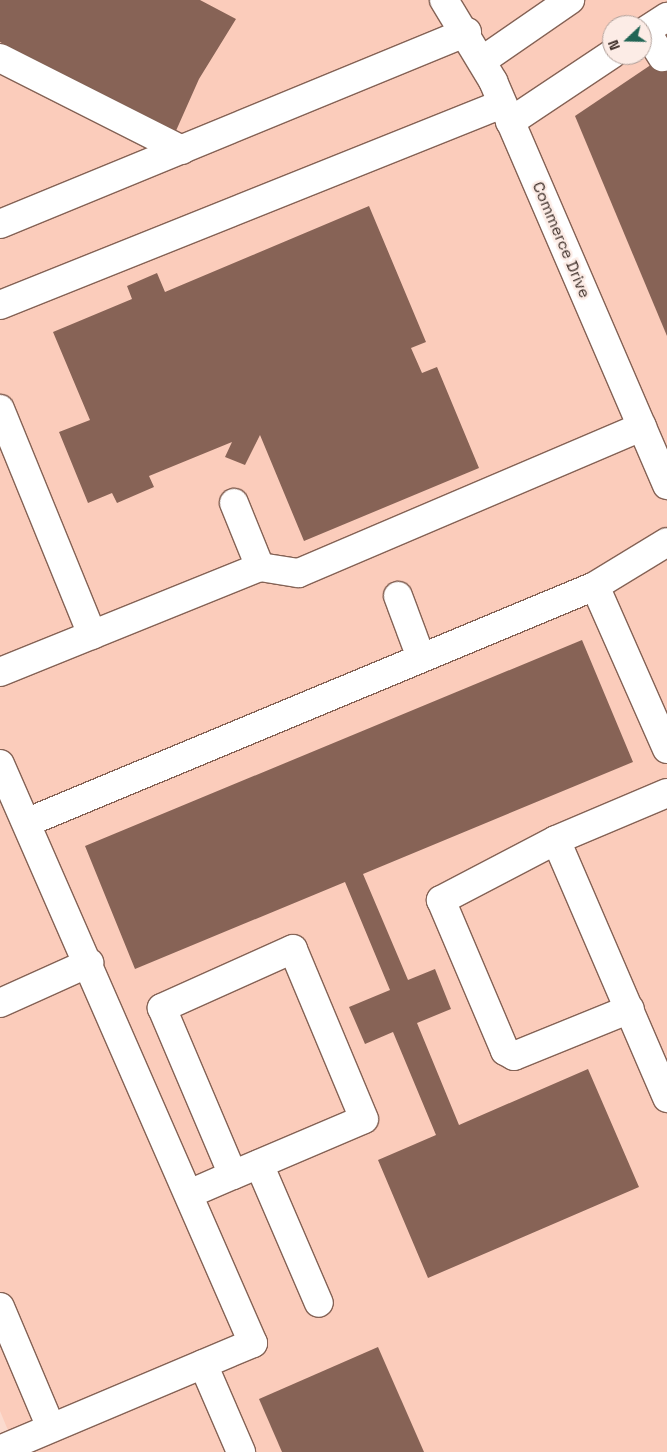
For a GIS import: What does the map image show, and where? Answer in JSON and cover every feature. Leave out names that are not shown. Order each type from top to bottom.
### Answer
[{"type":"street","name":"Commerce Drive","points":[[444,0],[467,32],[483,60],[652,432],[667,485]]},
{"type":"street","points":[[483,60],[570,0]]},
{"type":"street","points":[[652,27],[662,57]]},
{"type":"street","points":[[0,224],[467,32]]},
{"type":"street","points":[[0,58],[182,150]]},
{"type":"street","points":[[1,308],[506,113],[602,60]]},
{"type":"street","points":[[0,409],[92,635]]},
{"type":"street","points":[[0,672],[260,567],[299,573],[652,432]]},
{"type":"street","points":[[234,502],[260,567]]},
{"type":"street","points":[[28,822],[595,586],[667,542]]},
{"type":"street","points":[[595,586],[667,749]]},
{"type":"street","points":[[398,596],[421,658]]},
{"type":"street","points":[[0,764],[28,822],[253,1342],[0,1450]]},
{"type":"street","points":[[630,1009],[514,1056],[505,1051],[441,900],[556,840],[667,793]]},
{"type":"street","points":[[556,840],[667,1098]]},
{"type":"street","points":[[188,1194],[364,1120],[293,949],[162,1008],[233,1175]]},
{"type":"street","points":[[0,1002],[89,963]]},
{"type":"street","points":[[259,1164],[320,1303]]},
{"type":"street","points":[[0,1307],[51,1428]]},
{"type":"street","points":[[203,1364],[241,1452]]},
{"type":"shaded area","points":[[0,0],[667,0],[667,1452],[17,1452],[0,1411]]},
{"type":"building","points":[[0,0],[200,0],[236,19],[199,79],[175,133],[0,42]]},
{"type":"building","points":[[667,54],[667,336],[575,116]]},
{"type":"building","points":[[369,206],[426,342],[411,348],[422,373],[437,367],[479,468],[304,541],[260,435],[245,465],[225,457],[232,442],[149,476],[154,487],[117,503],[112,493],[88,503],[59,432],[90,420],[53,332],[132,299],[127,286],[157,273],[165,292]]},
{"type":"building","points":[[582,640],[633,762],[363,874],[408,980],[435,969],[451,1009],[417,1023],[459,1125],[588,1069],[639,1187],[428,1278],[378,1160],[436,1135],[393,1032],[365,1044],[349,1007],[390,990],[345,882],[135,969],[85,846]]},
{"type":"building","points":[[378,1347],[424,1452],[282,1452],[259,1399]]}]
